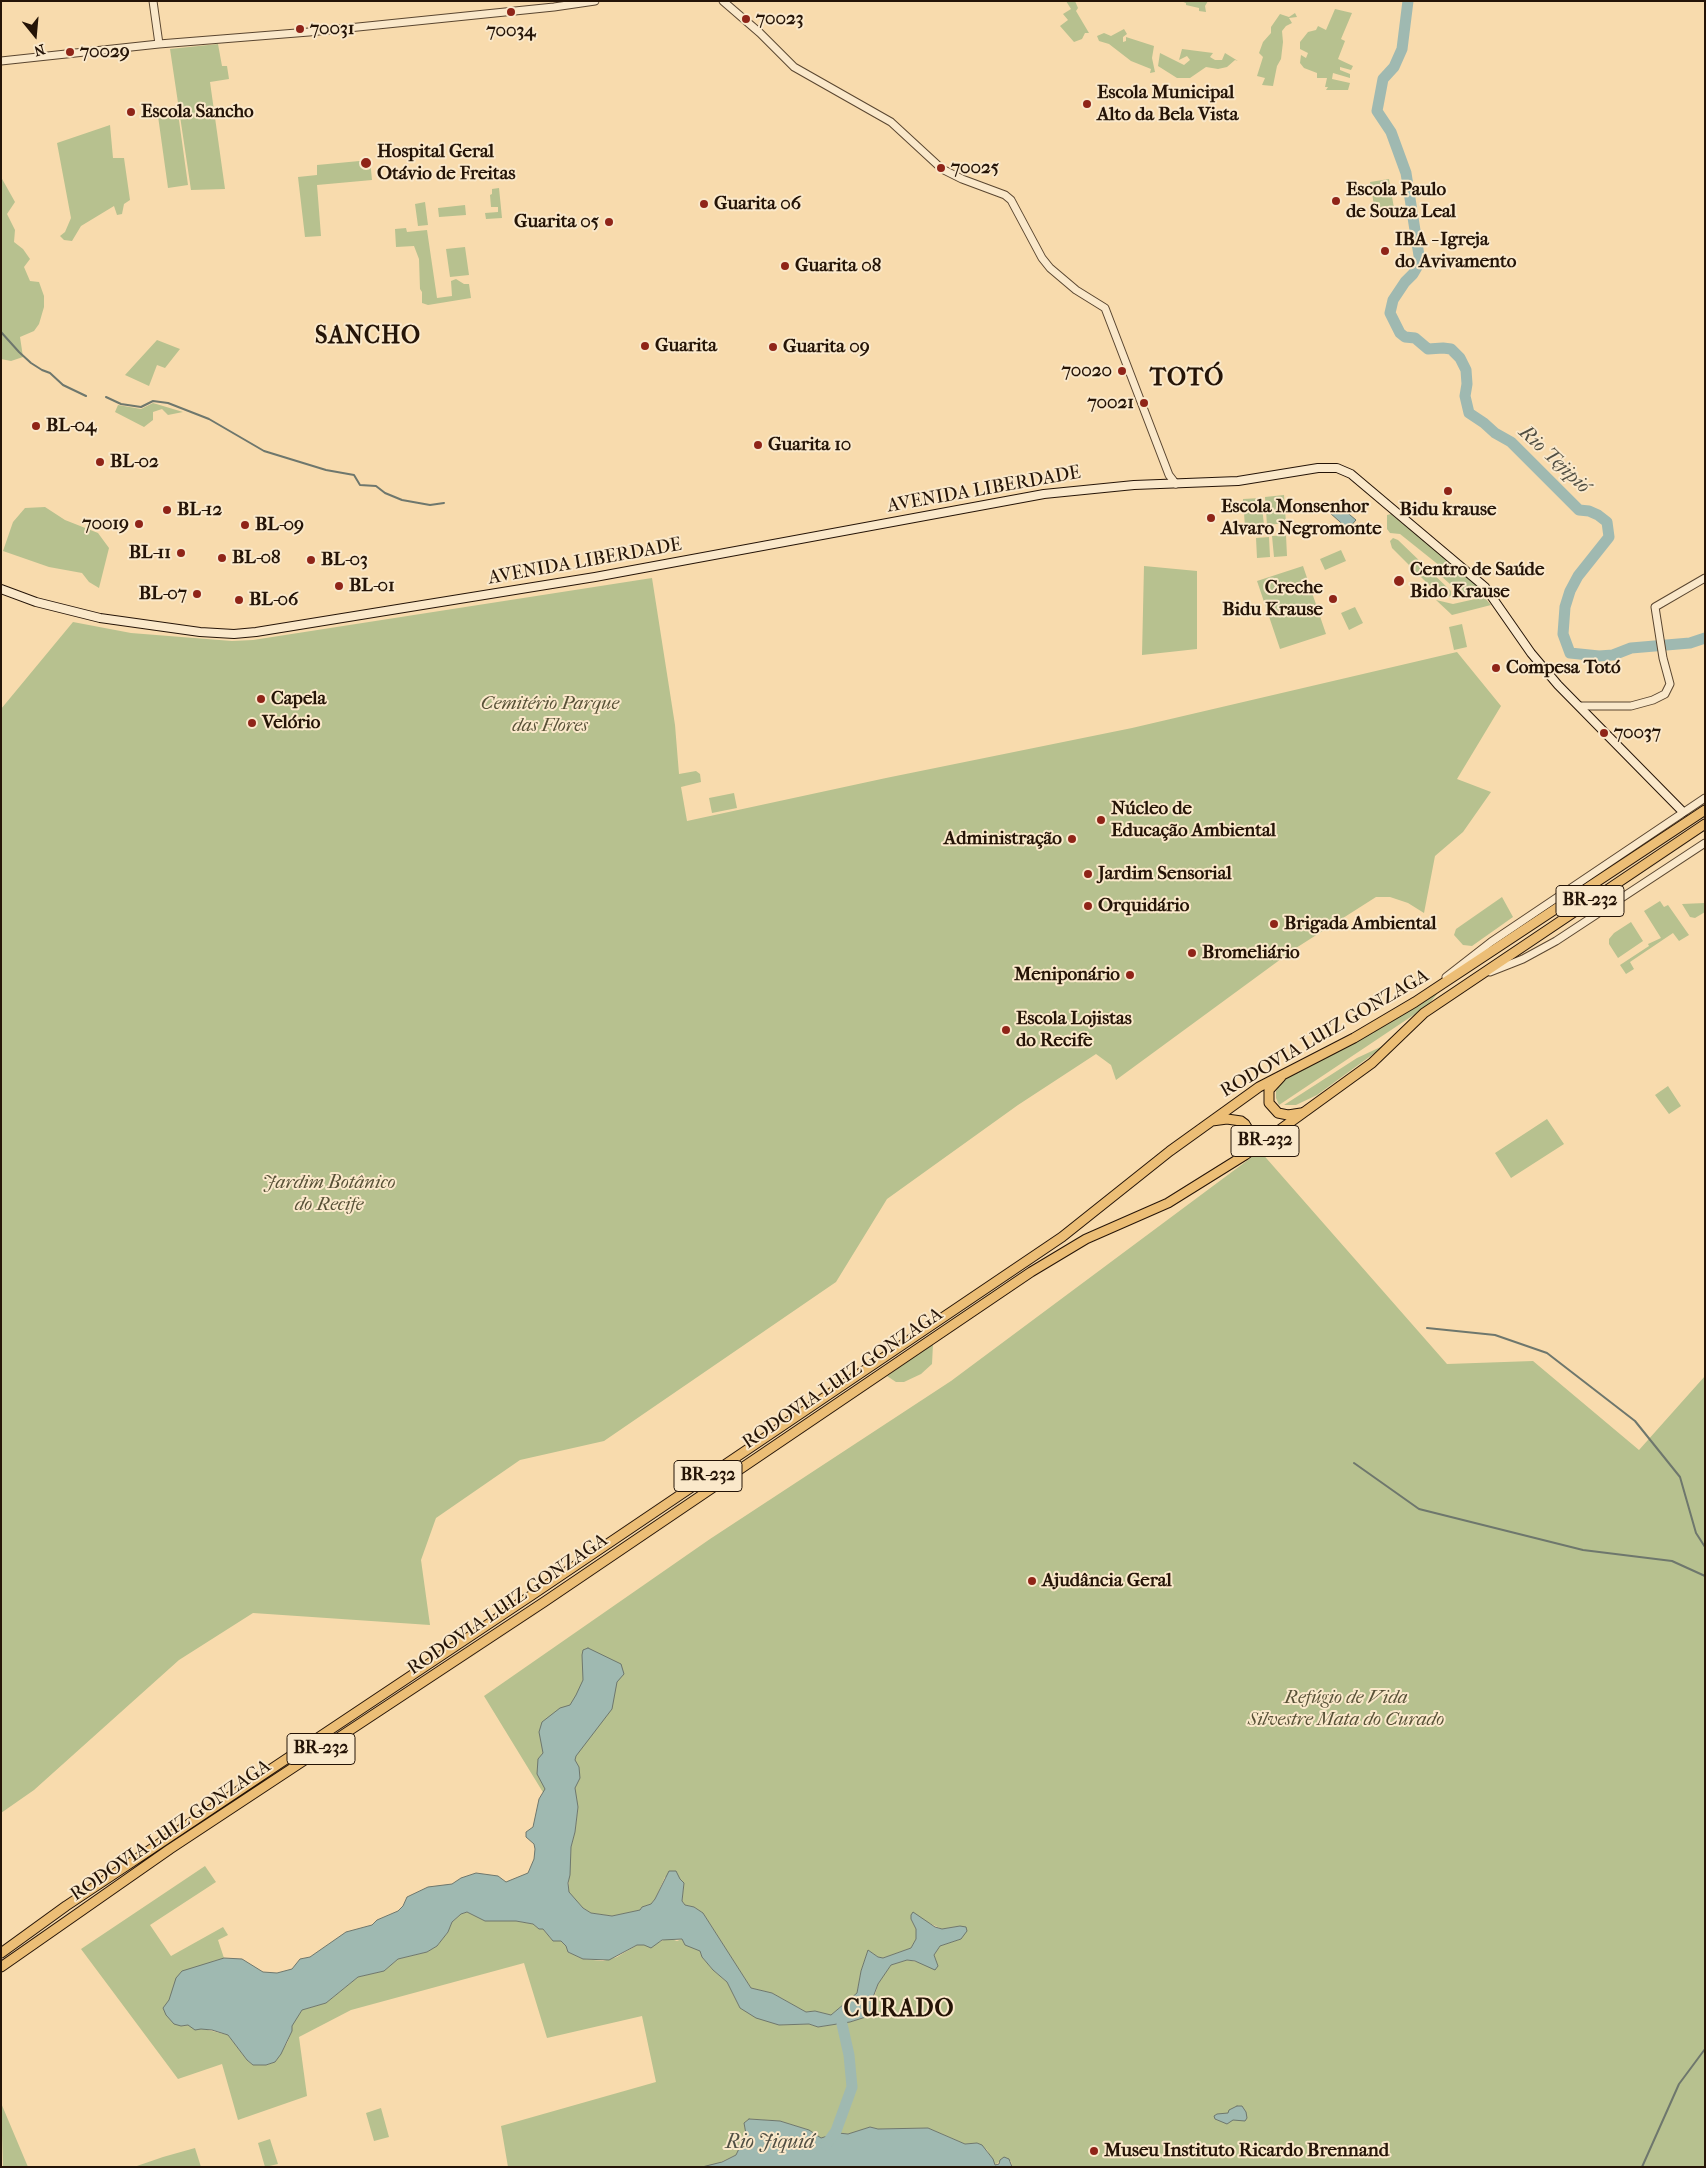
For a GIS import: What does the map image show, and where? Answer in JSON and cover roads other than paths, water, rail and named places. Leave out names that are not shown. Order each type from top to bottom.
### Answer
[{"type":"highway","name":"RODOVIA LUIZ GONZAGA","points":[[2,1952],[66,1906],[532,1595],[1062,1237],[1170,1151],[1259,1086],[1354,1038],[1415,1002],[1705,810]]},
{"type":"highway","name":"RODOVIA LUIZ GONZAGA","points":[[1,1967],[170,1849],[544,1602],[1031,1272],[1086,1239],[1168,1203],[1245,1155],[1372,1062],[1424,1013],[1705,824]]},
{"type":"highway","points":[[1286,1071],[1270,1090],[1269,1103],[1278,1112],[1288,1115],[1307,1111]]},
{"type":"highway","points":[[1210,1122],[1228,1119],[1241,1121],[1245,1124],[1251,1134],[1245,1155]]},
{"type":"main road","name":"AVENIDA LIBERDADE","points":[[1,590],[36,602],[100,618],[200,632],[234,634],[256,632],[585,579],[798,541],[992,503],[1085,489],[1253,480],[1318,468],[1337,468],[1351,474],[1485,587],[1539,664],[1683,812]]},
{"type":"street","points":[[154,1],[159,44]]},
{"type":"street","points":[[1,61],[159,44],[309,32],[554,7],[595,1]]},
{"type":"street","points":[[723,1],[752,25],[794,67],[891,122],[942,169],[962,179],[1005,195],[1017,208],[1042,258],[1050,268],[1076,290],[1105,308],[1169,475],[1176,484]]},
{"type":"street","points":[[1579,706],[1631,706],[1659,697],[1668,689],[1670,684],[1662,658],[1655,607],[1705,578]]},
{"type":"street","points":[[1415,1002],[1492,942],[1705,798]]},
{"type":"street","points":[[1476,977],[1523,959],[1556,941],[1705,843]]},
{"type":"water","points":[[1337,504],[1356,520],[1348,529],[1330,513]]},
{"type":"water","points":[[588,1648],[621,1664],[624,1674],[617,1682],[612,1709],[576,1756],[575,1760],[579,1767],[580,1778],[575,1788],[578,1807],[571,1847],[568,1883],[569,1892],[583,1908],[591,1913],[612,1916],[640,1910],[642,1907],[651,1904],[655,1899],[669,1871],[676,1871],[684,1883],[682,1901],[685,1905],[694,1907],[703,1913],[751,1988],[772,1993],[806,2012],[815,2011],[831,2015],[857,1993],[861,1971],[868,1950],[883,1958],[911,1948],[916,1939],[916,1929],[911,1919],[913,1912],[935,1927],[942,1929],[966,1927],[967,1931],[961,1939],[940,1946],[934,1955],[938,1966],[935,1970],[915,1961],[907,1960],[891,1965],[878,1984],[872,2000],[872,2012],[869,2016],[850,2022],[818,2027],[809,2024],[779,2025],[756,2018],[740,2008],[727,1982],[713,1970],[702,1957],[700,1951],[685,1945],[682,1939],[662,1940],[651,1948],[637,1945],[609,1960],[583,1959],[568,1952],[566,1946],[561,1941],[553,1941],[543,1929],[539,1929],[533,1924],[516,1921],[485,1921],[467,1912],[461,1914],[452,1922],[448,1932],[437,1946],[427,1952],[398,1959],[384,1971],[358,1977],[326,2003],[302,2010],[292,2026],[292,2031],[281,2054],[275,2062],[266,2065],[253,2065],[228,2035],[212,2030],[195,2030],[188,2025],[174,2024],[166,2015],[163,2008],[169,2000],[176,1978],[182,1971],[224,1958],[242,1959],[263,1972],[277,1973],[292,1969],[300,1959],[310,1957],[346,1932],[372,1925],[377,1920],[398,1911],[403,1906],[407,1897],[428,1887],[452,1884],[461,1878],[476,1873],[498,1876],[506,1882],[528,1873],[534,1859],[535,1849],[534,1844],[526,1837],[526,1832],[533,1827],[539,1799],[545,1789],[537,1774],[538,1759],[543,1753],[539,1732],[542,1722],[560,1708],[570,1705],[576,1695],[583,1680],[583,1650]]},
{"type":"water","points":[[1242,2106],[1246,2112],[1247,2118],[1245,2121],[1233,2120],[1227,2124],[1215,2119],[1214,2116],[1217,2114],[1228,2113],[1229,2110]]},
{"type":"water","name":"Rio Jiquiá","points":[[749,2119],[780,2121],[809,2130],[821,2138],[838,2133],[848,2134],[870,2127],[878,2129],[928,2128],[965,2144],[977,2143],[982,2145],[993,2159],[995,2165],[999,2164],[1000,2160],[1004,2157],[1009,2159],[1012,2167],[702,2167],[722,2162],[736,2155],[746,2134],[744,2123]]},
{"type":"waterway","name":"Rio Tejipió","points":[[1408,1],[1402,49],[1394,67],[1383,79],[1377,111],[1391,132],[1406,173],[1420,262],[1393,300],[1390,313],[1400,333],[1405,337],[1415,338],[1428,349],[1451,349],[1460,358],[1466,370],[1467,384],[1465,396],[1469,413],[1495,433],[1511,442],[1579,510],[1589,511],[1607,522],[1609,537],[1578,576],[1570,591],[1565,607],[1563,634],[1570,653],[1599,656],[1613,655],[1631,648],[1690,643],[1705,638]]},
{"type":"waterway","points":[[1,332],[31,363],[50,373],[63,385],[86,396]]},
{"type":"waterway","points":[[106,397],[121,404],[141,407],[153,401],[168,403],[209,419],[264,451],[326,470],[354,475],[360,485],[376,486],[385,493],[402,500],[430,505],[444,503]]},
{"type":"waterway","points":[[1427,1328],[1495,1335],[1547,1353],[1635,1421],[1680,1477],[1696,1533],[1705,1547]]},
{"type":"waterway","points":[[1354,1463],[1419,1509],[1583,1550],[1672,1561],[1705,1576]]},
{"type":"waterway","points":[[826,2145],[836,2131],[852,2087],[849,2055],[842,2024]]},
{"type":"waterway","points":[[1642,2167],[1679,2084],[1705,2049]]},
{"type":"place","name":"70034","points":[[511,12]]},
{"type":"place","name":"70023","points":[[746,19]]},
{"type":"place","name":"70031","points":[[300,29]]},
{"type":"place","name":"70029","points":[[70,52]]},
{"type":"place","name":"Escola Municipal Alto da Bela Vista","points":[[1087,104]]},
{"type":"place","name":"Escola Sancho","points":[[131,112]]},
{"type":"place","name":"Hospital Geral Otávio de Freitas","points":[[366,163]]},
{"type":"place","name":"70025","points":[[941,168]]},
{"type":"place","name":"Escola Paulo de Souza Leal","points":[[1336,201]]},
{"type":"place","name":"Guarita 06","points":[[704,204]]},
{"type":"place","name":"Guarita 05","points":[[609,222]]},
{"type":"place","name":"IBA - Igreja do Avivamento","points":[[1385,251]]},
{"type":"place","name":"Guarita 08","points":[[785,266]]},
{"type":"place","name":"Guarita","points":[[645,346]]},
{"type":"place","name":"Guarita 09","points":[[773,347]]},
{"type":"place","name":"70020","points":[[1122,371]]},
{"type":"place","name":"70021","points":[[1144,403]]},
{"type":"place","name":"BL-04","points":[[36,426]]},
{"type":"place","name":"Guarita 10","points":[[758,445]]},
{"type":"place","name":"BL-02","points":[[100,462]]},
{"type":"place","name":"Bidu krause","points":[[1448,491]]},
{"type":"place","name":"BL-12","points":[[167,510]]},
{"type":"place","name":"Escola Monsenhor Alvaro Negromonte","points":[[1211,518]]},
{"type":"place","name":"70019","points":[[139,524]]},
{"type":"place","name":"BL-09","points":[[245,525]]},
{"type":"place","name":"BL-11","points":[[181,553]]},
{"type":"place","name":"BL-08","points":[[222,558]]},
{"type":"place","name":"BL-03","points":[[311,560]]},
{"type":"place","name":"Centro de Saúde Bido Krause","points":[[1399,581]]},
{"type":"place","name":"BL-01","points":[[339,586]]},
{"type":"place","name":"BL-07","points":[[197,594]]},
{"type":"place","name":"Creche Bidu Krause","points":[[1333,599]]},
{"type":"place","name":"BL-06","points":[[239,600]]},
{"type":"place","name":"Compesa Totó","points":[[1496,668]]},
{"type":"place","name":"Capela","points":[[261,699]]},
{"type":"place","name":"Velório","points":[[252,723]]},
{"type":"place","name":"70037","points":[[1604,733]]},
{"type":"place","name":"Núcleo de Educação Ambiental","points":[[1101,820]]},
{"type":"place","name":"Administração","points":[[1072,839]]},
{"type":"place","name":"Jardim Sensorial","points":[[1088,874]]},
{"type":"place","name":"Orquidário","points":[[1088,906]]},
{"type":"place","name":"Brigada Ambiental","points":[[1274,924]]},
{"type":"place","name":"Bromeliário","points":[[1192,953]]},
{"type":"place","name":"Meniponário","points":[[1130,975]]},
{"type":"place","name":"Escola Lojistas do Recife","points":[[1006,1030]]},
{"type":"place","name":"Ajudância Geral","points":[[1032,1581]]},
{"type":"place","name":"Museu Instituto Ricardo Brennand","points":[[1094,2151]]},
{"type":"district","name":"SANCHO","points":[[368,337]]},
{"type":"district","name":"TOTÓ","points":[[1187,379]]},
{"type":"district","name":"CURADO","points":[[899,2010]]},
{"type":"park label","name":"Cemitério Parque das Flores","points":[[550,715]]},
{"type":"park label","name":"Jardim Botânico do Recife","points":[[329,1194]]},
{"type":"park label","name":"Refúgio de Vida Silvestre Mata do Curado","points":[[1346,1709]]}]
